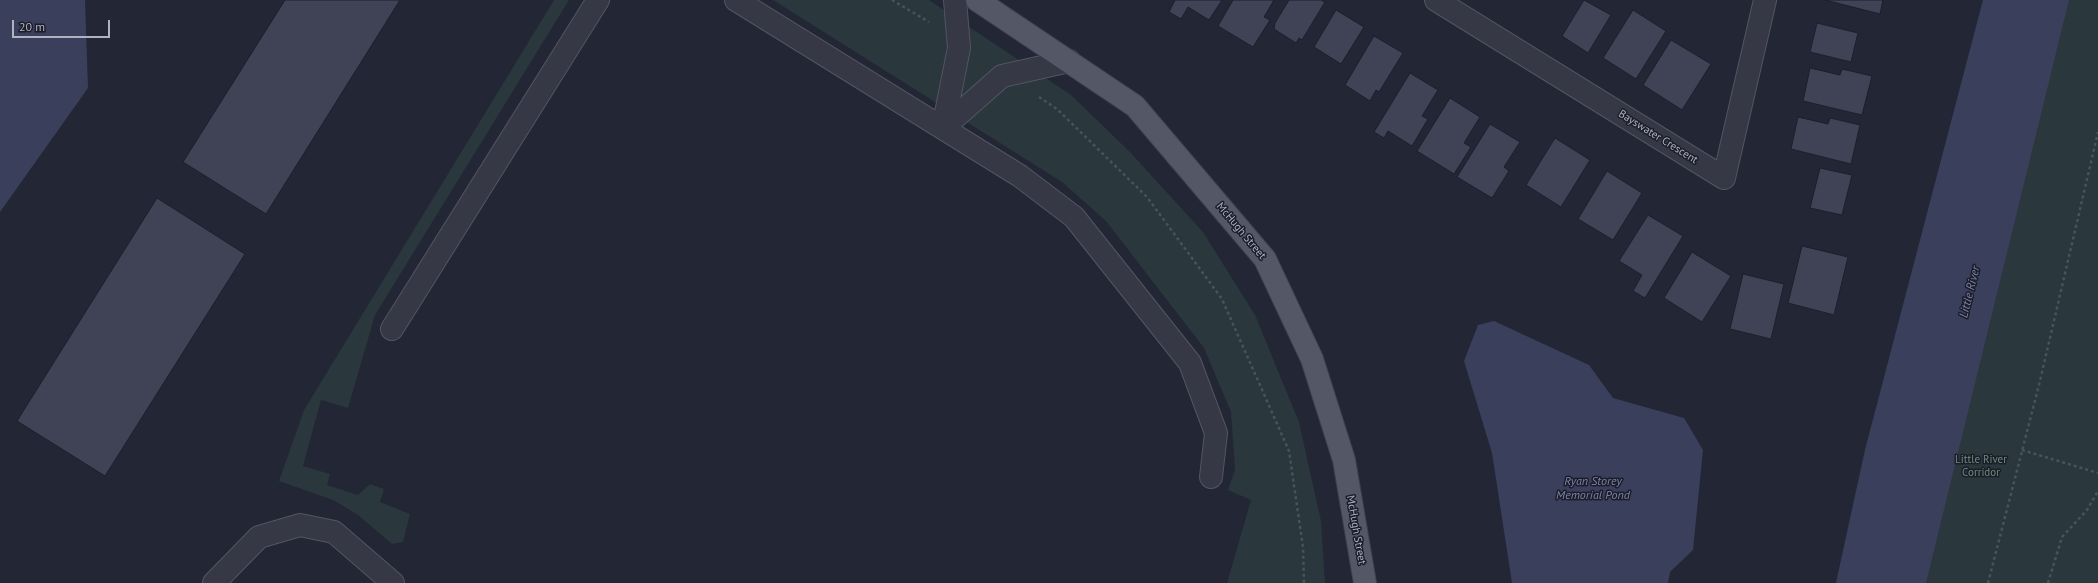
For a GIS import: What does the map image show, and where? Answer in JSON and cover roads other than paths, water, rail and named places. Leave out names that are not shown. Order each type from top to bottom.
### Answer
[{"type":"main road","name":"McHugh Street","points":[[977,0],[1135,106],[1265,259],[1312,359],[1344,460],[1365,583]]},
{"type":"street","points":[[392,329],[598,0]]},
{"type":"street","points":[[736,0],[1020,176],[1074,217],[1190,363],[1216,433],[1211,477]]},
{"type":"street","points":[[943,128],[959,48],[955,0]]},
{"type":"street","name":"Bayswater Crescent","points":[[1436,0],[1724,178],[1765,0]]},
{"type":"street","points":[[943,128],[1002,76],[1069,61]]},
{"type":"street","points":[[214,583],[259,537],[300,525],[334,532],[368,559],[393,583]]},
{"type":"water","points":[[0,0],[85,0],[88,88],[0,212]]},
{"type":"water","name":"Little River","points":[[1983,0],[2069,0],[1926,583],[1836,583],[1865,450]]},
{"type":"water","name":"Ryan Storey Memorial Pond","points":[[1494,321],[1589,365],[1613,398],[1684,418],[1703,450],[1693,550],[1670,572],[1668,583],[1512,583],[1492,453],[1464,361],[1478,325]]},
{"type":"park label","name":"Little River Corridor","points":[[1981,466]]}]
